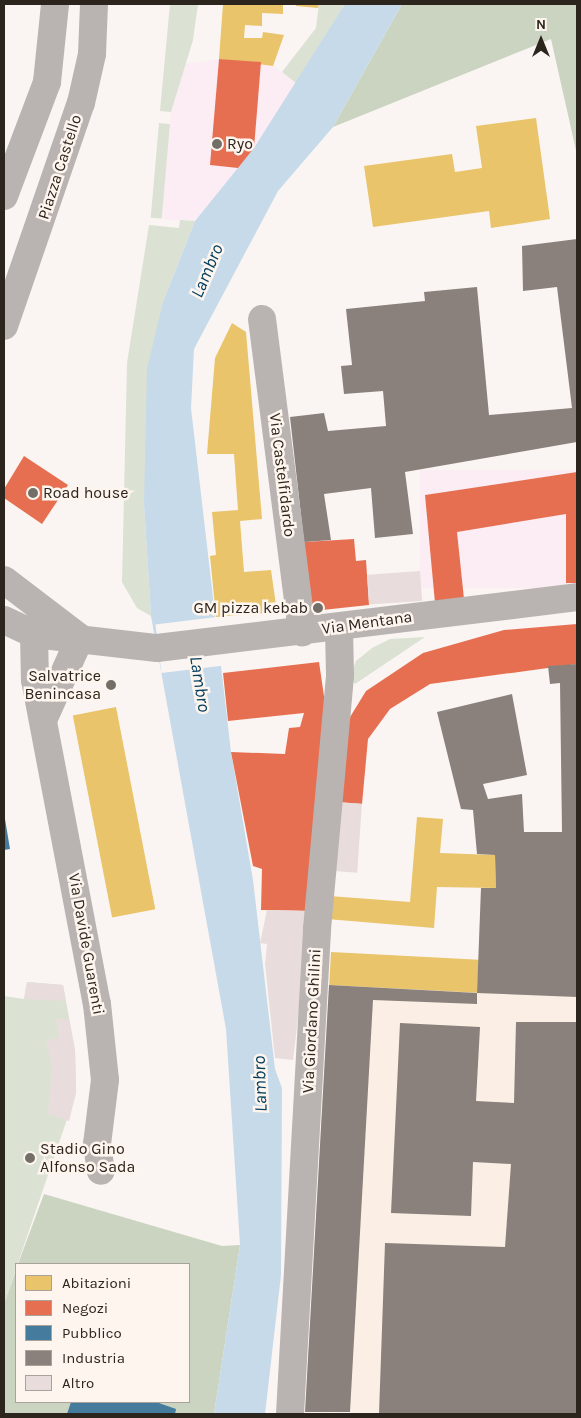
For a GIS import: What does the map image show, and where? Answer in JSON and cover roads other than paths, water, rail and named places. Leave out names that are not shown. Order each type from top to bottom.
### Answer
[{"type":"street","points":[[4,196],[47,82],[55,4]]},
{"type":"street","name":"Piazza Castello","points":[[4,326],[81,103],[92,54],[94,4]]},
{"type":"street","name":"Via Castelfidardo","points":[[262,319],[302,632]]},
{"type":"street","points":[[4,580],[80,638],[44,718]]},
{"type":"street","name":"Via Mentana","points":[[34,634],[157,648],[339,628],[577,597]]},
{"type":"street","name":"Via Davide Guarenti","points":[[45,610],[34,634],[35,680],[44,718],[97,1004],[105,1080],[97,1144],[101,1170]]},
{"type":"street","points":[[4,620],[34,634]]},
{"type":"street","name":"Via Giordano Ghilini","points":[[290,1414],[317,929],[340,675],[339,628]]},
{"type":"water","name":"Lambro","points":[[345,4],[402,4],[333,127],[278,191],[194,349],[191,408],[231,752],[253,880],[275,1069],[282,1088],[281,1275],[265,1414],[214,1414],[240,1245],[226,1029],[151,616],[144,504],[147,369],[163,302],[195,221],[254,148]]},
{"type":"place","name":"Ryo","points":[[217,144]]},
{"type":"place","name":"Road house","points":[[33,493]]},
{"type":"place","name":"GM pizza kebab","points":[[318,608]]},
{"type":"place","name":"Salvatrice Benincasa","points":[[111,685]]},
{"type":"place","name":"Stadio Gino Alfonso Sada","points":[[30,1158]]}]
